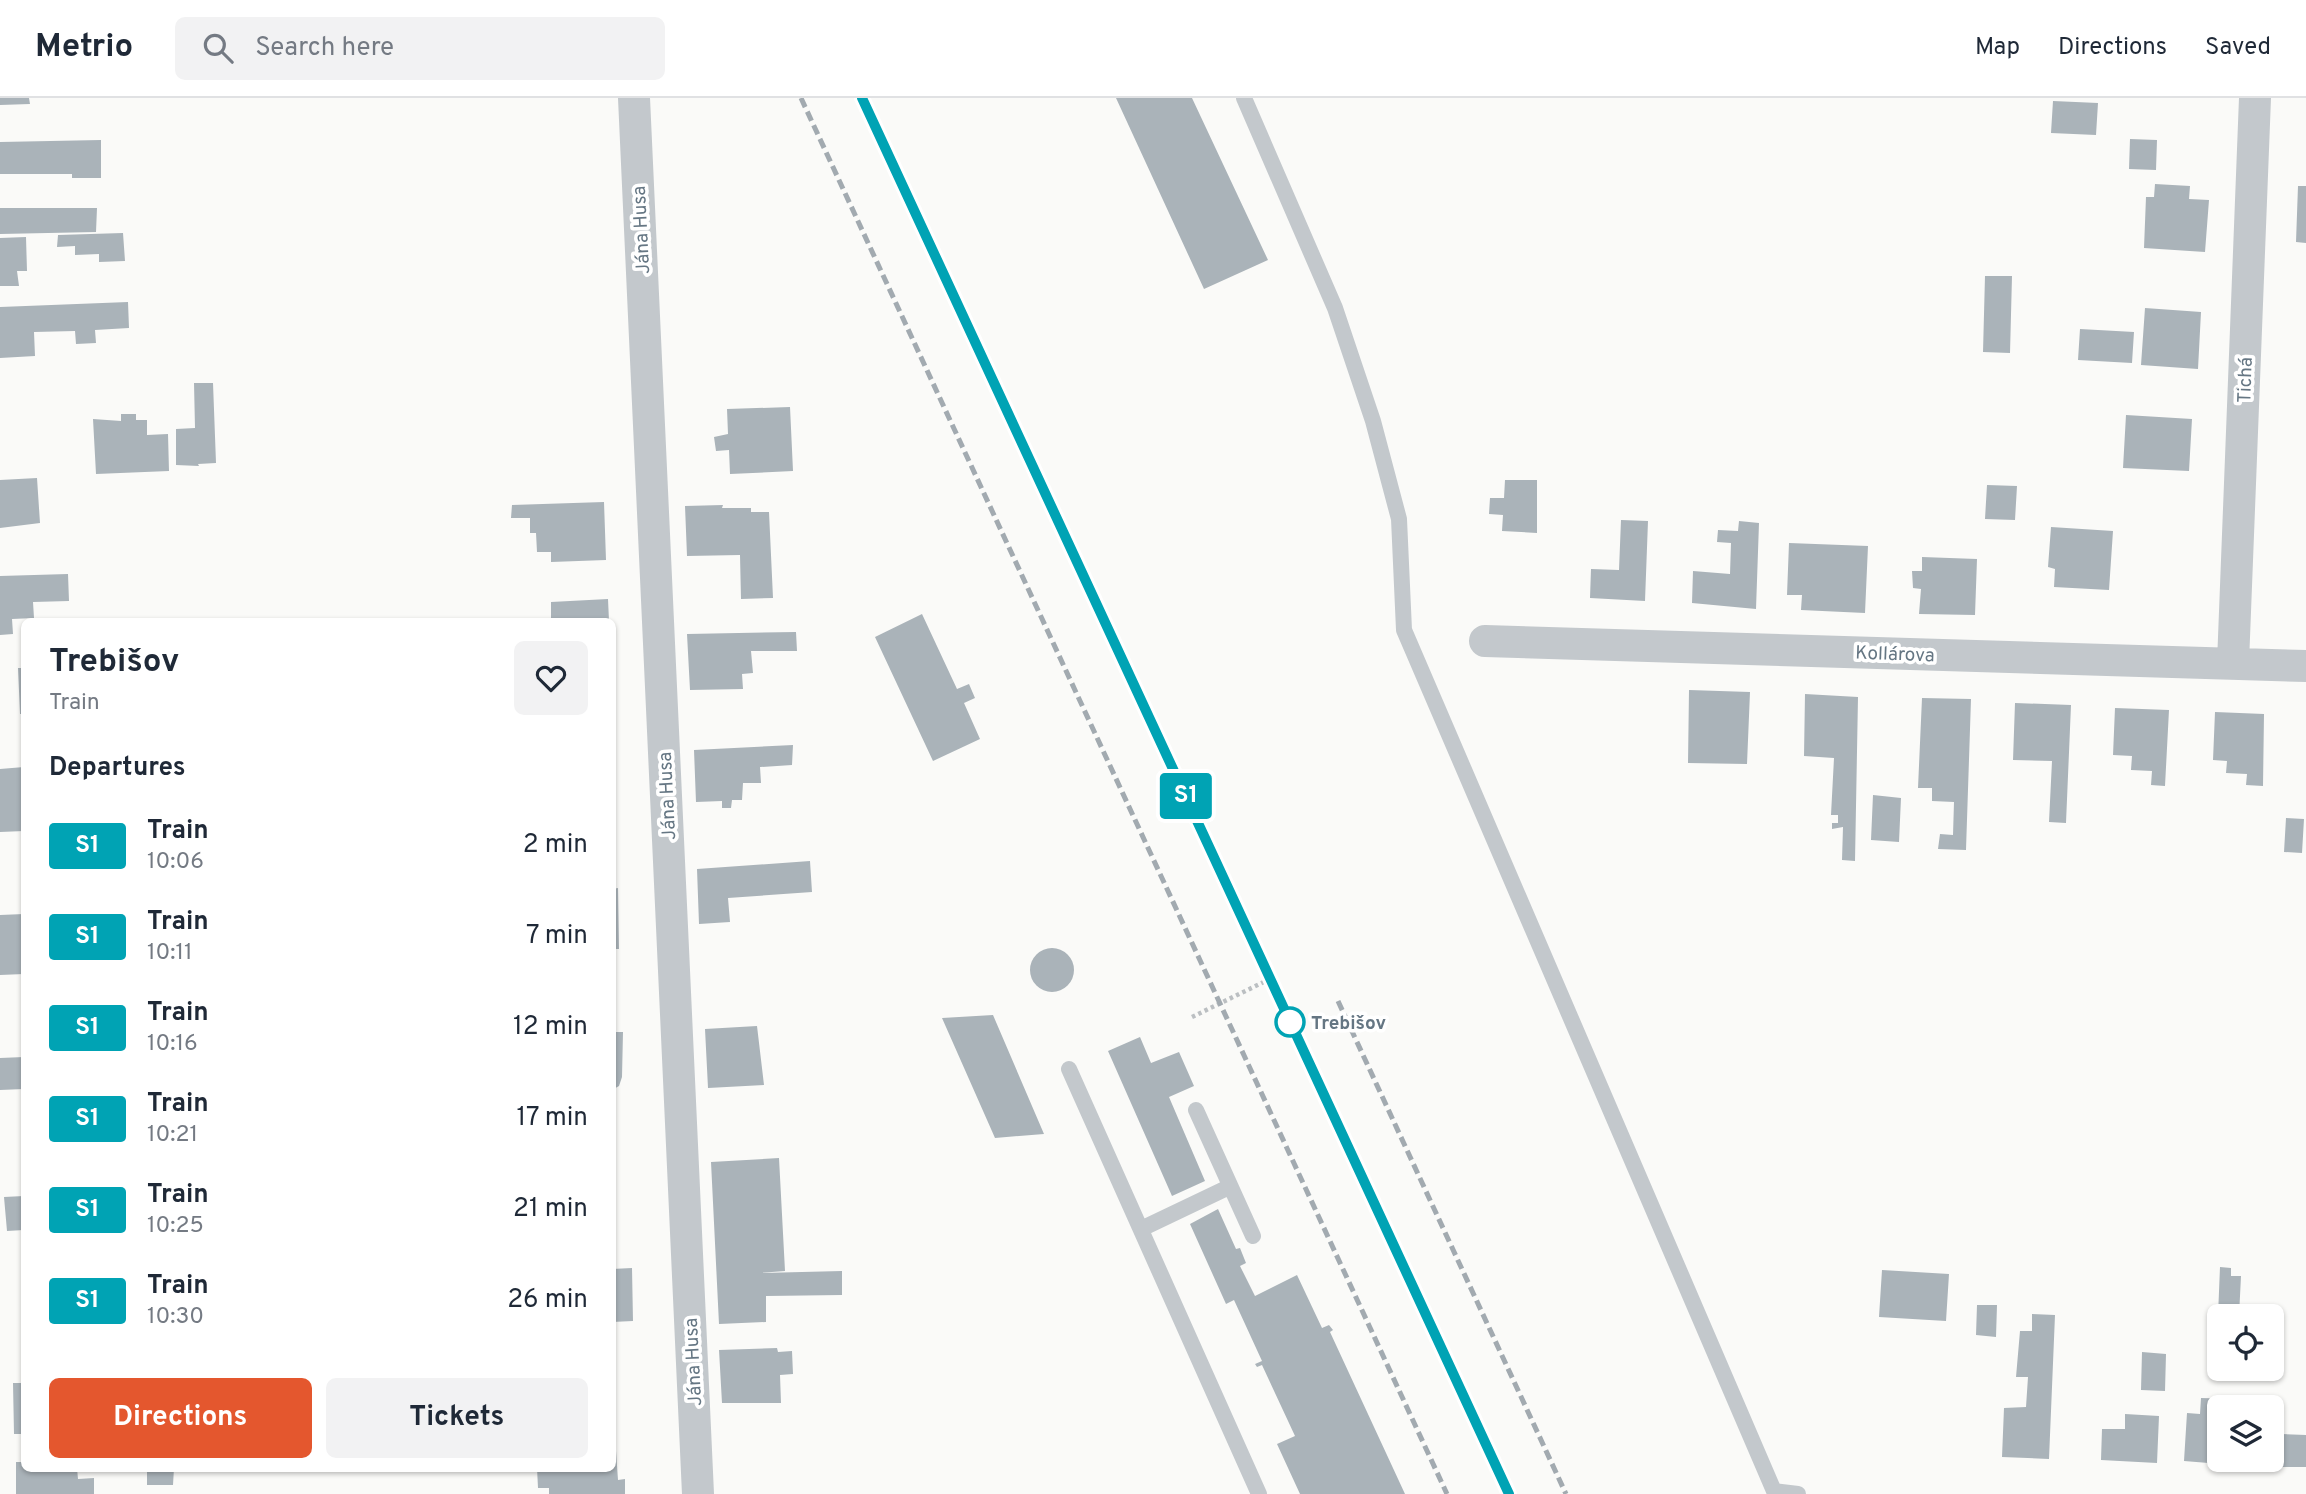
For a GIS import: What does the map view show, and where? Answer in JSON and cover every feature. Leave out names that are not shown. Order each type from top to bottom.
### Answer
[{"type":"street","name":"Jána Husa","points":[[634,98],[698,1494]]},
{"type":"street","name":"Tichá","points":[[2232,663],[2255,98]]},
{"type":"street","name":"Kollárova","points":[[1485,641],[2306,666]]},
{"type":"lane","points":[[1244,98],[1335,308],[1373,421],[1399,519],[1404,631],[1774,1491],[1798,1494]]},
{"type":"lane","points":[[1069,1069],[1259,1494]]},
{"type":"lane","points":[[1196,1110],[1253,1236]]},
{"type":"lane","points":[[1141,1229],[1229,1187]]},
{"type":"path","points":[[1192,1017],[1270,979]]},
{"type":"building","points":[[0,98],[29,98],[30,104],[0,105]]},
{"type":"building","points":[[1116,98],[1192,98],[1268,260],[1204,289]]},
{"type":"building","points":[[2053,101],[2098,103],[2096,135],[2051,133]]},
{"type":"building","points":[[2130,139],[2157,140],[2156,170],[2129,169]]},
{"type":"building","points":[[101,140],[101,178],[72,178],[72,174],[0,174],[0,142]]},
{"type":"building","points":[[2155,184],[2190,186],[2189,199],[2209,200],[2205,252],[2144,248],[2146,197],[2154,197]]},
{"type":"building","points":[[2298,186],[2306,186],[2306,243],[2296,242]]},
{"type":"building","points":[[0,208],[97,208],[96,232],[0,234]]},
{"type":"building","points":[[123,233],[125,261],[99,262],[99,254],[75,255],[75,246],[57,247],[58,235]]},
{"type":"building","points":[[26,237],[27,271],[17,271],[19,286],[0,286],[0,238]]},
{"type":"building","points":[[1985,276],[2012,276],[2010,353],[1983,352]]},
{"type":"building","points":[[128,302],[129,328],[95,330],[96,343],[76,344],[75,331],[34,332],[35,356],[0,358],[0,307]]},
{"type":"building","points":[[2145,308],[2201,312],[2198,369],[2141,365]]},
{"type":"building","points":[[2080,329],[2134,332],[2132,363],[2078,360]]},
{"type":"building","points":[[194,383],[213,383],[216,463],[198,464],[199,466],[176,465],[176,429],[195,428]]},
{"type":"building","points":[[790,407],[793,471],[730,474],[729,450],[716,451],[714,437],[728,434],[727,409]]},
{"type":"building","points":[[121,414],[136,414],[136,420],[147,420],[147,435],[168,434],[169,471],[96,474],[93,419],[121,421]]},
{"type":"building","points":[[2126,415],[2192,419],[2189,471],[2123,468]]},
{"type":"building","points":[[37,478],[40,523],[0,528],[0,480]]},
{"type":"building","points":[[1505,480],[1537,480],[1537,533],[1502,531],[1503,515],[1489,514],[1490,498],[1504,498]]},
{"type":"building","points":[[1987,485],[2017,486],[2015,520],[1985,519]]},
{"type":"building","points":[[604,502],[606,560],[551,562],[551,552],[537,552],[536,533],[530,533],[530,518],[511,518],[512,505]]},
{"type":"building","points":[[723,505],[722,508],[751,508],[751,512],[769,512],[773,598],[741,599],[740,555],[687,556],[685,506]]},
{"type":"building","points":[[1621,520],[1648,521],[1645,601],[1590,598],[1591,569],[1619,570]]},
{"type":"building","points":[[1739,521],[1759,523],[1756,609],[1692,603],[1693,571],[1730,574],[1731,543],[1717,542],[1718,530],[1738,531]]},
{"type":"building","points":[[2051,527],[2113,531],[2109,590],[2054,587],[2055,569],[2048,567]]},
{"type":"building","points":[[1789,543],[1868,546],[1865,613],[1801,610],[1802,595],[1787,595]]},
{"type":"building","points":[[1922,557],[1977,559],[1975,615],[1919,614],[1921,589],[1913,588],[1912,571],[1922,571]]},
{"type":"building","points":[[68,574],[69,601],[33,602],[34,618],[12,619],[13,634],[0,635],[0,576]]},
{"type":"building","points":[[608,599],[609,618],[551,618],[551,602]]},
{"type":"building","points":[[922,614],[957,689],[969,684],[975,698],[964,703],[980,739],[933,761],[875,637]]},
{"type":"building","points":[[796,632],[797,651],[751,651],[753,673],[742,674],[743,689],[690,690],[687,634]]},
{"type":"building","points":[[18,668],[21,668],[20,714]]},
{"type":"building","points":[[1689,690],[1750,692],[1747,764],[1688,763]]},
{"type":"building","points":[[1805,694],[1858,697],[1855,861],[1842,860],[1843,827],[1832,829],[1832,823],[1838,823],[1838,815],[1831,815],[1834,758],[1804,756]]},
{"type":"building","points":[[1922,698],[1971,699],[1966,850],[1938,849],[1940,834],[1953,835],[1954,802],[1932,801],[1932,788],[1918,788]]},
{"type":"building","points":[[2015,703],[2071,705],[2066,823],[2049,822],[2052,761],[2013,760]]},
{"type":"building","points":[[2115,708],[2169,710],[2165,786],[2151,785],[2152,771],[2131,770],[2132,756],[2113,755]]},
{"type":"building","points":[[2215,712],[2264,714],[2263,786],[2246,785],[2247,774],[2226,773],[2227,761],[2213,760]]},
{"type":"building","points":[[793,745],[792,765],[760,767],[761,783],[743,783],[742,800],[732,800],[731,808],[722,808],[722,801],[696,802],[694,750]]},
{"type":"building","points":[[21,767],[21,831],[0,832],[0,769]]},
{"type":"building","points":[[1873,795],[1901,798],[1899,842],[1871,840]]},
{"type":"building","points":[[2286,818],[2304,819],[2302,853],[2284,852]]},
{"type":"building","points":[[810,861],[812,892],[728,898],[730,922],[699,924],[697,869]]},
{"type":"building","points":[[618,888],[619,949],[616,949]]},
{"type":"building","points":[[21,914],[21,974],[0,975],[0,915]]},
{"type":"building","points":[[1052,948],[1067,955],[1074,970],[1067,985],[1052,992],[1037,985],[1030,970],[1037,955]]},
{"type":"building","points":[[993,1015],[1044,1134],[995,1138],[942,1018]]},
{"type":"building","points":[[757,1026],[764,1085],[708,1088],[705,1029]]},
{"type":"building","points":[[616,1032],[623,1032],[622,1077],[616,1088]]},
{"type":"building","points":[[1140,1037],[1151,1063],[1179,1052],[1194,1086],[1169,1097],[1205,1181],[1172,1196],[1108,1051]]},
{"type":"building","points":[[21,1057],[21,1089],[0,1090],[0,1058]]},
{"type":"building","points":[[779,1158],[785,1271],[760,1273],[842,1271],[842,1295],[766,1296],[766,1322],[719,1324],[711,1162]]},
{"type":"building","points":[[21,1196],[21,1230],[7,1231],[4,1197]]},
{"type":"building","points":[[1218,1209],[1236,1249],[1240,1248],[1246,1263],[1240,1266],[1255,1296],[1297,1275],[1322,1328],[1329,1325],[1333,1330],[1330,1332],[1405,1494],[1300,1494],[1277,1444],[1295,1436],[1262,1365],[1257,1367],[1255,1364],[1262,1361],[1234,1300],[1226,1304],[1190,1224]]},
{"type":"building","points":[[2220,1267],[2231,1268],[2231,1276],[2241,1276],[2240,1304],[2218,1304]]},
{"type":"building","points":[[632,1268],[633,1321],[616,1322],[616,1269]]},
{"type":"building","points":[[1882,1270],[1949,1274],[1946,1321],[1879,1317]]},
{"type":"building","points":[[1977,1305],[1997,1305],[1996,1337],[1976,1335]]},
{"type":"building","points":[[2032,1314],[2055,1315],[2049,1459],[2002,1457],[2004,1408],[2026,1407],[2028,1377],[2016,1377],[2020,1331],[2032,1331]]},
{"type":"building","points":[[777,1348],[778,1352],[792,1351],[793,1374],[780,1375],[781,1403],[722,1403],[719,1350]]},
{"type":"building","points":[[2142,1352],[2166,1354],[2165,1391],[2141,1390]]},
{"type":"building","points":[[13,1383],[21,1383],[21,1434],[14,1434]]},
{"type":"building","points":[[2201,1398],[2207,1398],[2207,1463],[2184,1461],[2187,1413],[2200,1414]]},
{"type":"building","points":[[2125,1414],[2159,1416],[2157,1463],[2101,1460],[2102,1429],[2125,1429]]},
{"type":"building","points":[[2284,1434],[2306,1435],[2306,1467],[2284,1467]]},
{"type":"building","points":[[616,1451],[618,1480],[625,1479],[625,1494],[549,1494],[549,1488],[538,1488],[537,1472],[616,1472]]},
{"type":"building","points":[[16,1462],[21,1462],[21,1472],[77,1472],[78,1479],[94,1478],[94,1494],[16,1494]]},
{"type":"building","points":[[147,1472],[174,1472],[173,1485],[147,1485]]},
{"type":"railway","points":[[801,98],[1447,1494]]},
{"type":"railway","points":[[862,98],[1509,1494]]},
{"type":"railway","points":[[1338,1001],[1566,1494]]},
{"type":"train","name":"S1","points":[[862,98],[1509,1494]]},
{"type":"place","name":"Trebišov","points":[[1290,1022]]}]
